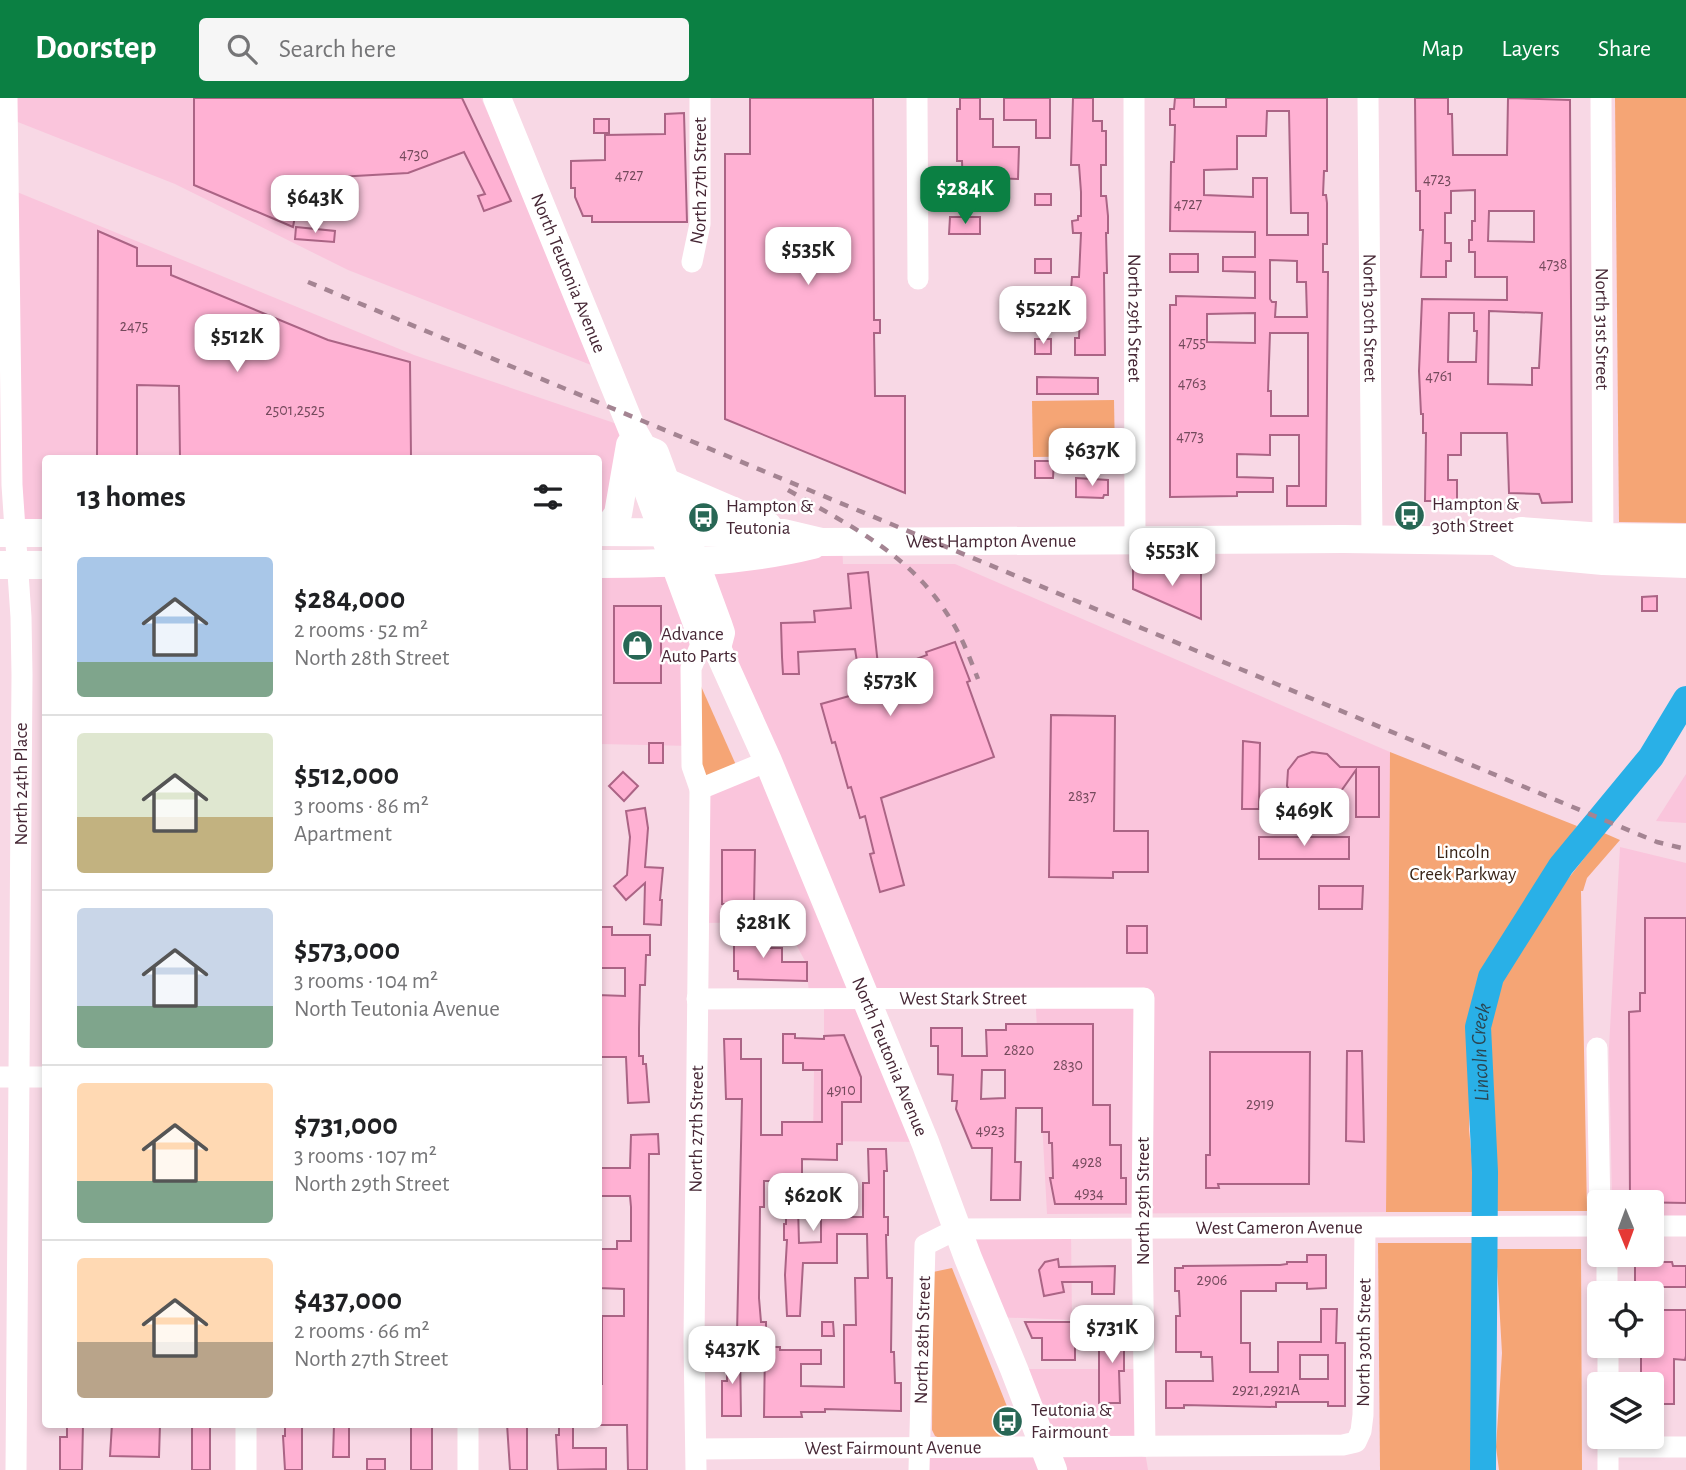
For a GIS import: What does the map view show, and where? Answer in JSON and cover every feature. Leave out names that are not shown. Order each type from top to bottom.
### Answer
[{"type":"main road","name":"North Teutonia Avenue","points":[[497,98],[638,438],[637,461],[721,633],[710,644],[768,761],[925,1142],[1048,1457]]},
{"type":"main road","name":"North Teutonia Avenue","points":[[638,438],[656,453],[666,482],[673,532]]},
{"type":"main road","points":[[602,532],[618,514],[638,438]]},
{"type":"main road","points":[[666,482],[784,533]]},
{"type":"main road","name":"West Hampton Avenue","points":[[602,532],[784,533],[822,542],[1372,539],[1496,541],[1521,531],[1603,549],[1673,551]]},
{"type":"main road","points":[[8,533],[42,533]]},
{"type":"main road","name":"West Hampton Avenue","points":[[602,564],[684,561],[789,551],[822,542]]},
{"type":"street","name":"North 24th Place","points":[[7,98],[4,323],[12,485],[8,533],[21,565],[22,676],[10,1077],[16,1470]]},
{"type":"street","name":"North 27th Street","points":[[692,262],[701,224],[700,98]]},
{"type":"street","points":[[918,98],[918,279]]},
{"type":"street","name":"North 29th Street","points":[[1134,98],[1135,540]]},
{"type":"street","name":"North 30th Street","points":[[1368,98],[1372,539]]},
{"type":"street","name":"North 31st Street","points":[[1601,98],[1603,549]]},
{"type":"street","name":"North 27th Street","points":[[696,1459],[694,1342],[700,789],[692,766],[691,668],[710,644]]},
{"type":"street","points":[[700,789],[768,761]]},
{"type":"street","name":"North 29th Street","points":[[1144,998],[1142,1228],[1145,1446]]},
{"type":"street","name":"West Stark Street","points":[[697,999],[1144,998]]},
{"type":"street","points":[[1597,1048],[1600,1190]]},
{"type":"street","points":[[10,1077],[42,1077]]},
{"type":"street","name":"West Cameron Avenue","points":[[957,1229],[1587,1226]]},
{"type":"street","points":[[1664,1226],[1686,1226]]},
{"type":"street","name":"North 30th Street","points":[[1343,1445],[1356,1442],[1363,1415],[1365,1228]]},
{"type":"street","name":"North 28th Street","points":[[919,1470],[925,1245],[957,1229]]},
{"type":"street","points":[[246,1428],[246,1470]]},
{"type":"street","points":[[468,1428],[468,1470]]},
{"type":"street","name":"West Fairmount Avenue","points":[[696,1459],[919,1447],[1048,1457],[1145,1446],[1343,1445]]},
{"type":"street","points":[[1664,1446],[1686,1447]]},
{"type":"street","points":[[1608,1449],[1608,1470]]},
{"type":"shaded area","points":[[0,98],[481,98],[517,178],[591,365],[348,270],[175,184],[0,115]]},
{"type":"shaded area","points":[[0,185],[414,355],[632,429],[602,523],[602,455],[42,455],[42,523],[23,522]]},
{"type":"shaded area","points":[[842,542],[843,564],[955,564],[1390,752],[1386,1212],[1047,1214],[1035,991],[865,999],[925,1142],[813,1141],[814,1071],[824,1072],[824,999],[810,999],[805,961],[784,922],[698,923],[700,789],[768,761],[712,642],[693,661],[692,746],[602,744],[602,564]]},
{"type":"shaded area","points":[[1686,774],[1686,823],[1656,821]]},
{"type":"shaded area","points":[[1620,847],[1686,863],[1686,1219],[1664,1218],[1664,1190],[1612,1190],[1609,1047]]},
{"type":"shaded area","points":[[1071,1228],[1072,1320],[993,1317],[957,1229]]},
{"type":"shaded area","points":[[1014,1369],[1144,1369],[1144,1446],[1148,1470],[919,1470],[919,1447],[1043,1445]]},
{"type":"green space","points":[[1615,98],[1686,98],[1686,523],[1619,522]]},
{"type":"green space","points":[[1114,400],[1115,456],[1033,457],[1032,401]]},
{"type":"green space","points":[[700,684],[736,765],[710,775],[705,775],[700,770]]},
{"type":"green space","name":"Lincoln Creek Parkway","points":[[1390,752],[1577,826],[1488,961],[1476,985],[1472,1001],[1469,1129],[1477,1212],[1386,1212]]},
{"type":"green space","name":"Lincoln Creek Parkway","points":[[1604,833],[1620,840],[1587,878],[1581,891],[1587,1211],[1496,1211],[1488,1032],[1504,966],[1527,931]]},
{"type":"green space","points":[[1378,1243],[1473,1243],[1474,1470],[1380,1470]]},
{"type":"green space","points":[[1496,1249],[1581,1249],[1582,1470],[1499,1470],[1496,1447],[1502,1353]]},
{"type":"green space","points":[[952,1268],[1014,1424],[1011,1435],[1003,1440],[940,1438],[935,1436],[932,1430],[933,1272]]},
{"type":"building","points":[[194,98],[462,98],[511,201],[484,211],[478,196],[485,194],[464,152],[408,173],[302,179],[293,227],[194,185]]},
{"type":"building","points":[[750,98],[873,98],[874,320],[880,320],[880,333],[874,333],[875,396],[905,396],[905,493],[725,419],[725,154],[750,154]]},
{"type":"building","points":[[960,98],[980,98],[980,119],[993,119],[993,147],[1019,147],[1018,179],[991,178],[991,191],[963,191],[962,161],[957,161],[957,109],[960,109]]},
{"type":"building","points":[[1004,98],[1050,98],[1050,138],[1036,138],[1036,120],[1004,120]]},
{"type":"building","points":[[1073,98],[1093,98],[1093,121],[1102,121],[1102,131],[1106,131],[1106,165],[1101,165],[1101,196],[1106,196],[1108,216],[1107,273],[1104,273],[1105,355],[1075,355],[1080,314],[1070,314],[1070,303],[1072,277],[1079,277],[1081,233],[1073,233],[1072,221],[1081,216],[1081,192],[1079,165],[1071,165]]},
{"type":"building","points":[[1175,98],[1194,98],[1194,107],[1226,107],[1226,98],[1327,98],[1327,171],[1324,171],[1323,195],[1326,195],[1327,203],[1327,244],[1323,244],[1323,272],[1328,272],[1326,506],[1287,506],[1287,486],[1299,486],[1299,435],[1270,435],[1270,455],[1237,454],[1237,477],[1273,478],[1273,492],[1237,492],[1237,496],[1170,497],[1170,305],[1176,305],[1176,296],[1255,298],[1255,272],[1223,271],[1223,257],[1255,257],[1255,232],[1170,231],[1171,162],[1174,162],[1175,125],[1170,125],[1170,109],[1174,109]],"holes":[[[1267,111],[1289,111],[1291,213],[1308,213],[1308,235],[1267,235],[1267,178],[1253,178],[1253,197],[1204,195],[1204,170],[1237,169],[1237,136],[1266,136]],[[1270,260],[1297,261],[1297,282],[1306,282],[1307,317],[1275,317],[1276,302],[1270,299]],[[1255,313],[1255,343],[1207,342],[1207,314]],[[1270,333],[1308,333],[1308,416],[1271,416],[1271,391],[1268,391]]]},
{"type":"building","points":[[1415,98],[1448,98],[1448,114],[1452,114],[1453,155],[1507,155],[1508,98],[1570,100],[1572,502],[1542,503],[1539,494],[1509,493],[1507,433],[1461,433],[1461,455],[1448,455],[1448,480],[1457,480],[1457,501],[1425,501],[1426,433],[1423,433],[1419,371],[1422,299],[1507,300],[1507,277],[1475,277],[1475,252],[1469,252],[1469,240],[1472,240],[1472,221],[1475,221],[1475,190],[1451,191],[1451,213],[1445,213],[1445,243],[1451,243],[1451,261],[1446,261],[1446,277],[1421,277],[1423,230],[1420,230],[1420,191],[1416,191]],"holes":[[[1489,211],[1534,211],[1534,242],[1488,241]],[[1489,311],[1542,313],[1539,368],[1532,368],[1532,385],[1488,384]],[[1449,313],[1474,313],[1474,331],[1477,331],[1476,362],[1448,362]]]},
{"type":"building","points":[[684,113],[687,222],[592,222],[592,216],[583,216],[575,197],[575,188],[571,188],[571,161],[605,160],[605,135],[665,134],[665,114]]},
{"type":"building","points":[[594,119],[609,119],[609,133],[594,133]]},
{"type":"building","points":[[1035,194],[1051,194],[1051,205],[1035,205]]},
{"type":"building","points":[[950,217],[980,217],[980,234],[949,234]]},
{"type":"building","points":[[296,227],[335,231],[334,242],[295,239]]},
{"type":"building","points":[[98,231],[137,248],[137,266],[171,266],[171,275],[328,340],[410,362],[411,455],[180,455],[179,386],[137,385],[137,455],[97,455]]},
{"type":"building","points":[[1170,254],[1198,254],[1198,272],[1170,272]]},
{"type":"building","points":[[1035,259],[1051,259],[1051,273],[1035,273]]},
{"type":"building","points":[[1035,339],[1051,339],[1051,354],[1035,354]]},
{"type":"building","points":[[1037,377],[1098,378],[1098,394],[1037,394]]},
{"type":"building","points":[[1035,461],[1054,461],[1053,478],[1035,478]]},
{"type":"building","points":[[1076,478],[1108,480],[1108,495],[1103,498],[1076,497]]},
{"type":"building","points":[[1133,570],[1201,570],[1201,619],[1133,589]]},
{"type":"building","points":[[868,572],[881,693],[918,679],[911,661],[927,655],[926,652],[955,642],[994,757],[881,798],[904,885],[880,892],[870,854],[874,853],[865,816],[860,818],[851,787],[848,788],[821,704],[860,693],[855,649],[798,652],[799,674],[783,674],[782,657],[781,623],[815,622],[814,611],[851,608],[848,574]]},
{"type":"building","points":[[1657,596],[1657,611],[1642,611],[1642,597]]},
{"type":"building","name":"Advance Auto Parts","points":[[614,606],[661,606],[661,683],[614,683]]},
{"type":"building","points":[[1051,715],[1115,716],[1114,831],[1148,831],[1148,872],[1113,872],[1113,878],[1049,877]]},
{"type":"building","points":[[1243,741],[1260,743],[1259,809],[1242,809]]},
{"type":"building","points":[[649,743],[663,743],[663,763],[649,763]]},
{"type":"building","points":[[1312,752],[1327,754],[1340,767],[1379,767],[1379,817],[1356,817],[1356,770],[1334,801],[1323,807],[1304,806],[1294,799],[1287,786],[1288,770],[1298,757]]},
{"type":"building","points":[[623,772],[638,786],[624,801],[609,786]]},
{"type":"building","points":[[645,808],[648,828],[645,867],[663,868],[661,925],[644,924],[645,883],[626,900],[614,886],[627,875],[630,837],[626,811]]},
{"type":"building","points":[[1259,837],[1349,837],[1349,859],[1259,859]]},
{"type":"building","points":[[722,850],[755,850],[754,904],[722,904]]},
{"type":"building","points":[[1319,886],[1363,886],[1362,909],[1319,909]]},
{"type":"building","points":[[1645,918],[1686,918],[1686,1203],[1664,1203],[1664,1190],[1630,1190],[1629,1012],[1640,1011],[1640,993],[1645,993]]},
{"type":"building","points":[[1127,926],[1147,926],[1147,953],[1127,953]]},
{"type":"building","points":[[602,927],[612,927],[612,935],[650,935],[645,985],[640,985],[639,1029],[639,1056],[643,1056],[643,1064],[646,1064],[649,1102],[628,1103],[626,1057],[602,1057],[602,995],[625,996],[625,968],[602,968]]},
{"type":"building","points":[[759,927],[761,948],[782,948],[782,962],[807,962],[807,981],[738,979],[738,971],[734,971],[736,928]]},
{"type":"building","points":[[1006,1024],[1093,1024],[1093,1105],[1110,1105],[1110,1145],[1121,1145],[1121,1178],[1126,1178],[1126,1204],[1055,1204],[1050,1178],[1053,1178],[1052,1143],[1049,1143],[1049,1132],[1042,1132],[1042,1108],[1016,1108],[1015,1162],[1021,1162],[1020,1200],[991,1200],[992,1148],[972,1148],[956,1109],[957,1101],[952,1101],[953,1075],[938,1074],[938,1046],[931,1046],[931,1028],[962,1028],[962,1056],[987,1056],[986,1030],[1006,1030]],"holes":[[[982,1070],[1005,1070],[1005,1098],[981,1099]]]},
{"type":"building","points":[[783,1034],[795,1034],[795,1038],[824,1039],[824,1036],[844,1035],[861,1077],[861,1102],[842,1102],[842,1144],[837,1144],[837,1160],[802,1159],[802,1189],[837,1188],[838,1217],[863,1217],[863,1183],[869,1183],[868,1149],[886,1149],[884,1217],[888,1217],[887,1278],[892,1278],[891,1352],[894,1352],[895,1383],[901,1383],[901,1411],[825,1409],[825,1412],[801,1412],[802,1417],[764,1417],[765,1347],[780,1347],[780,1350],[821,1350],[821,1364],[801,1364],[801,1386],[844,1387],[844,1325],[856,1325],[855,1278],[868,1278],[867,1234],[837,1234],[837,1263],[803,1263],[800,1316],[787,1316],[787,1240],[784,1240],[786,1181],[764,1181],[764,1207],[760,1207],[759,1298],[761,1322],[766,1322],[766,1335],[737,1335],[742,1099],[726,1099],[724,1039],[741,1039],[741,1059],[761,1059],[761,1135],[782,1135],[782,1122],[822,1122],[822,1070],[803,1070],[803,1063],[783,1063]],"holes":[[[798,1206],[821,1207],[821,1242],[799,1243]]]},
{"type":"building","points":[[1347,1051],[1362,1051],[1364,1142],[1346,1141]]},
{"type":"building","points":[[1210,1052],[1310,1052],[1309,1184],[1218,1184],[1219,1188],[1206,1188],[1206,1155],[1210,1155]]},
{"type":"building","points":[[658,1134],[659,1154],[649,1154],[647,1470],[628,1470],[627,1425],[602,1425],[602,1316],[624,1316],[624,1289],[602,1288],[602,1249],[617,1249],[617,1241],[631,1241],[631,1207],[630,1196],[602,1196],[602,1168],[630,1168],[631,1135]]},
{"type":"building","points":[[1307,1255],[1326,1255],[1326,1288],[1307,1289],[1307,1283],[1276,1283],[1276,1291],[1241,1291],[1241,1343],[1250,1343],[1250,1372],[1278,1372],[1278,1342],[1321,1342],[1321,1309],[1337,1309],[1336,1343],[1345,1343],[1345,1406],[1328,1406],[1328,1402],[1276,1402],[1276,1407],[1184,1405],[1184,1408],[1166,1408],[1166,1381],[1213,1381],[1212,1357],[1201,1357],[1201,1352],[1176,1352],[1176,1316],[1180,1316],[1179,1291],[1175,1291],[1175,1268],[1307,1262]],"holes":[[[1300,1355],[1328,1355],[1328,1379],[1300,1379]]]},
{"type":"building","points":[[1058,1259],[1059,1267],[1115,1266],[1114,1294],[1092,1294],[1092,1282],[1062,1282],[1064,1292],[1044,1296],[1039,1270],[1045,1262]]},
{"type":"building","points":[[1664,1262],[1672,1262],[1673,1266],[1686,1266],[1686,1287],[1664,1287],[1664,1281],[1635,1281],[1635,1267],[1664,1267]]},
{"type":"building","points":[[1664,1310],[1686,1310],[1686,1356],[1685,1360],[1674,1359],[1674,1404],[1664,1404],[1664,1372],[1641,1372],[1641,1358],[1664,1358]]},
{"type":"building","points":[[822,1322],[833,1322],[834,1336],[822,1336]]},
{"type":"building","points":[[1025,1322],[1075,1322],[1075,1360],[1042,1360],[1042,1338],[1032,1338]]},
{"type":"building","points":[[1109,1324],[1124,1324],[1124,1371],[1119,1371],[1120,1403],[1099,1403],[1099,1345],[1109,1345]]},
{"type":"building","points":[[727,1351],[740,1351],[741,1416],[722,1416],[722,1381],[727,1381]]},
{"type":"building","points":[[67,1428],[83,1428],[82,1470],[60,1470],[60,1437],[67,1437]]},
{"type":"building","points":[[112,1428],[160,1428],[159,1457],[110,1456]]},
{"type":"building","points":[[192,1428],[210,1428],[210,1470],[192,1470]]},
{"type":"building","points":[[285,1428],[302,1428],[302,1470],[285,1470]]},
{"type":"building","points":[[334,1428],[349,1428],[349,1457],[333,1457]]},
{"type":"building","points":[[411,1428],[432,1428],[432,1470],[411,1470]]},
{"type":"building","points":[[507,1428],[527,1428],[527,1470],[510,1470]]},
{"type":"building","points":[[559,1428],[573,1428],[573,1448],[606,1448],[606,1469],[558,1470],[556,1435],[559,1435]]},
{"type":"building","points":[[367,1459],[385,1459],[385,1470],[367,1470]]},
{"type":"waterway","name":"Lincoln Creek","points":[[1483,1470],[1485,1172],[1478,1027],[1491,977],[1561,866],[1651,757],[1686,699]]},
{"type":"railway","points":[[308,282],[1657,842],[1686,849]]},
{"type":"railway","points":[[788,490],[857,530],[918,577],[955,627],[978,679]]},
{"type":"place","name":"Hampton & 30th Street","points":[[1409,515]]},
{"type":"place","name":"Hampton & Teutonia","points":[[703,517]]},
{"type":"place","name":"Advance Auto Parts","points":[[638,645]]},
{"type":"place","name":"Teutonia & Fairmount","points":[[1008,1421]]}]
